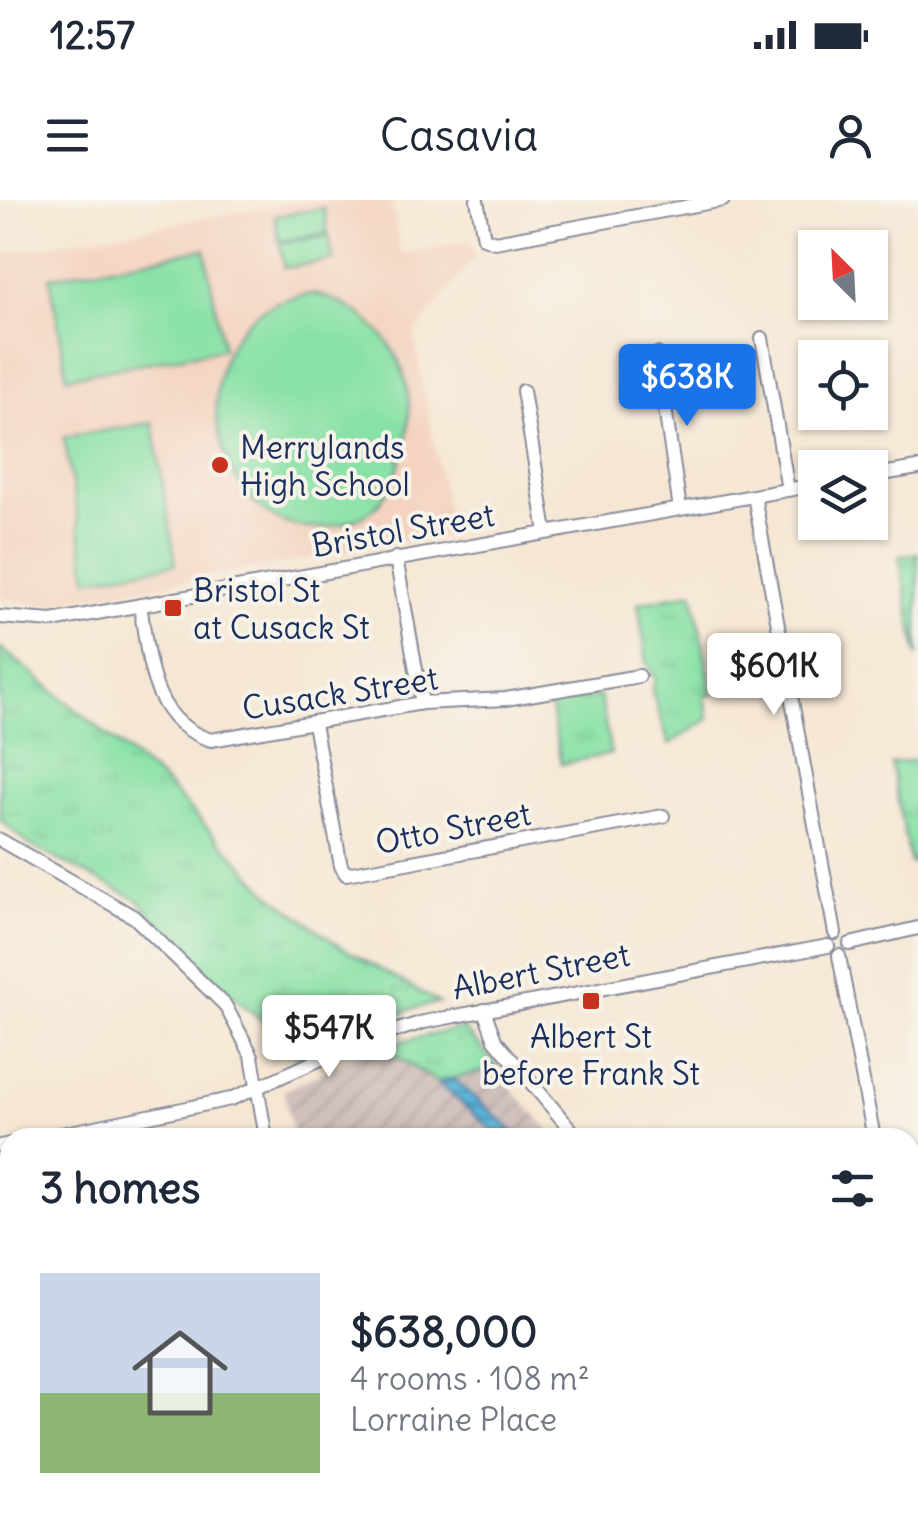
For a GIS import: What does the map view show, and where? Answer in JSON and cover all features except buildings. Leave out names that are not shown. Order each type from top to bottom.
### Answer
[{"type":"street","points":[[476,200],[484,238],[495,242],[723,200]]},
{"type":"street","points":[[762,338],[788,490]]},
{"type":"street","points":[[657,354],[680,509]]},
{"type":"street","points":[[523,391],[546,532]]},
{"type":"street","points":[[888,473],[918,468]]},
{"type":"street","name":"Bristol Street","points":[[0,617],[52,621],[798,488]]},
{"type":"street","points":[[754,496],[831,939],[839,956],[872,1128]]},
{"type":"street","points":[[396,558],[422,703]]},
{"type":"street","name":"Cusack Street","points":[[140,606],[154,691],[162,706],[202,738],[314,724],[422,703],[506,700],[638,676]]},
{"type":"street","name":"Otto Street","points":[[314,724],[340,866],[346,874],[663,816]]},
{"type":"street","points":[[0,840],[134,916],[225,1006],[249,1046],[264,1128]]},
{"type":"street","points":[[839,956],[850,944],[918,928]]},
{"type":"street","points":[[831,939],[844,934],[850,944]]},
{"type":"street","name":"Albert Street","points":[[87,1128],[256,1090],[386,1032],[831,939]]},
{"type":"street","points":[[484,1010],[495,1040],[570,1128]]},
{"type":"shaded area","name":"Merrylands High School","points":[[305,200],[391,200],[401,254],[470,241],[475,256],[414,335],[451,534],[43,605],[0,598],[0,254]]},
{"type":"shaded area","points":[[371,1048],[397,1057],[437,1082],[494,1069],[547,1128],[291,1128],[284,1091]]},
{"type":"green space","points":[[324,208],[328,233],[279,241],[275,216]]},
{"type":"green space","points":[[329,236],[333,260],[284,268],[280,243]]},
{"type":"green space","points":[[205,249],[223,349],[67,377],[50,277]]},
{"type":"green space","points":[[315,294],[348,307],[374,326],[393,350],[404,377],[409,407],[407,437],[398,469],[373,509],[337,525],[292,525],[256,504],[231,469],[218,426],[218,381],[234,339],[265,308]]},
{"type":"green space","points":[[153,423],[176,564],[88,579],[64,437]]},
{"type":"green space","points":[[918,553],[918,657],[899,557]]},
{"type":"green space","points":[[693,592],[713,695],[705,696],[709,719],[669,744],[652,691],[655,679],[647,663],[638,603]]},
{"type":"green space","points":[[0,647],[164,782],[270,894],[338,945],[439,1003],[411,1009],[302,1058],[274,1045],[270,1028],[193,960],[138,900],[31,846],[0,820]]},
{"type":"green space","points":[[600,696],[611,754],[561,764],[550,705]]},
{"type":"green space","points":[[918,759],[918,861],[910,863],[891,764]]},
{"type":"green space","points":[[463,1028],[499,1068],[437,1082],[397,1057],[371,1048]]},
{"type":"water","points":[[454,1079],[510,1128],[491,1128],[437,1082]]},
{"type":"place","name":"Merrylands High School","points":[[220,465]]},
{"type":"place","name":"Bristol St at Cusack St","points":[[173,608]]},
{"type":"place","name":"Albert St before Frank St","points":[[591,1001]]}]
